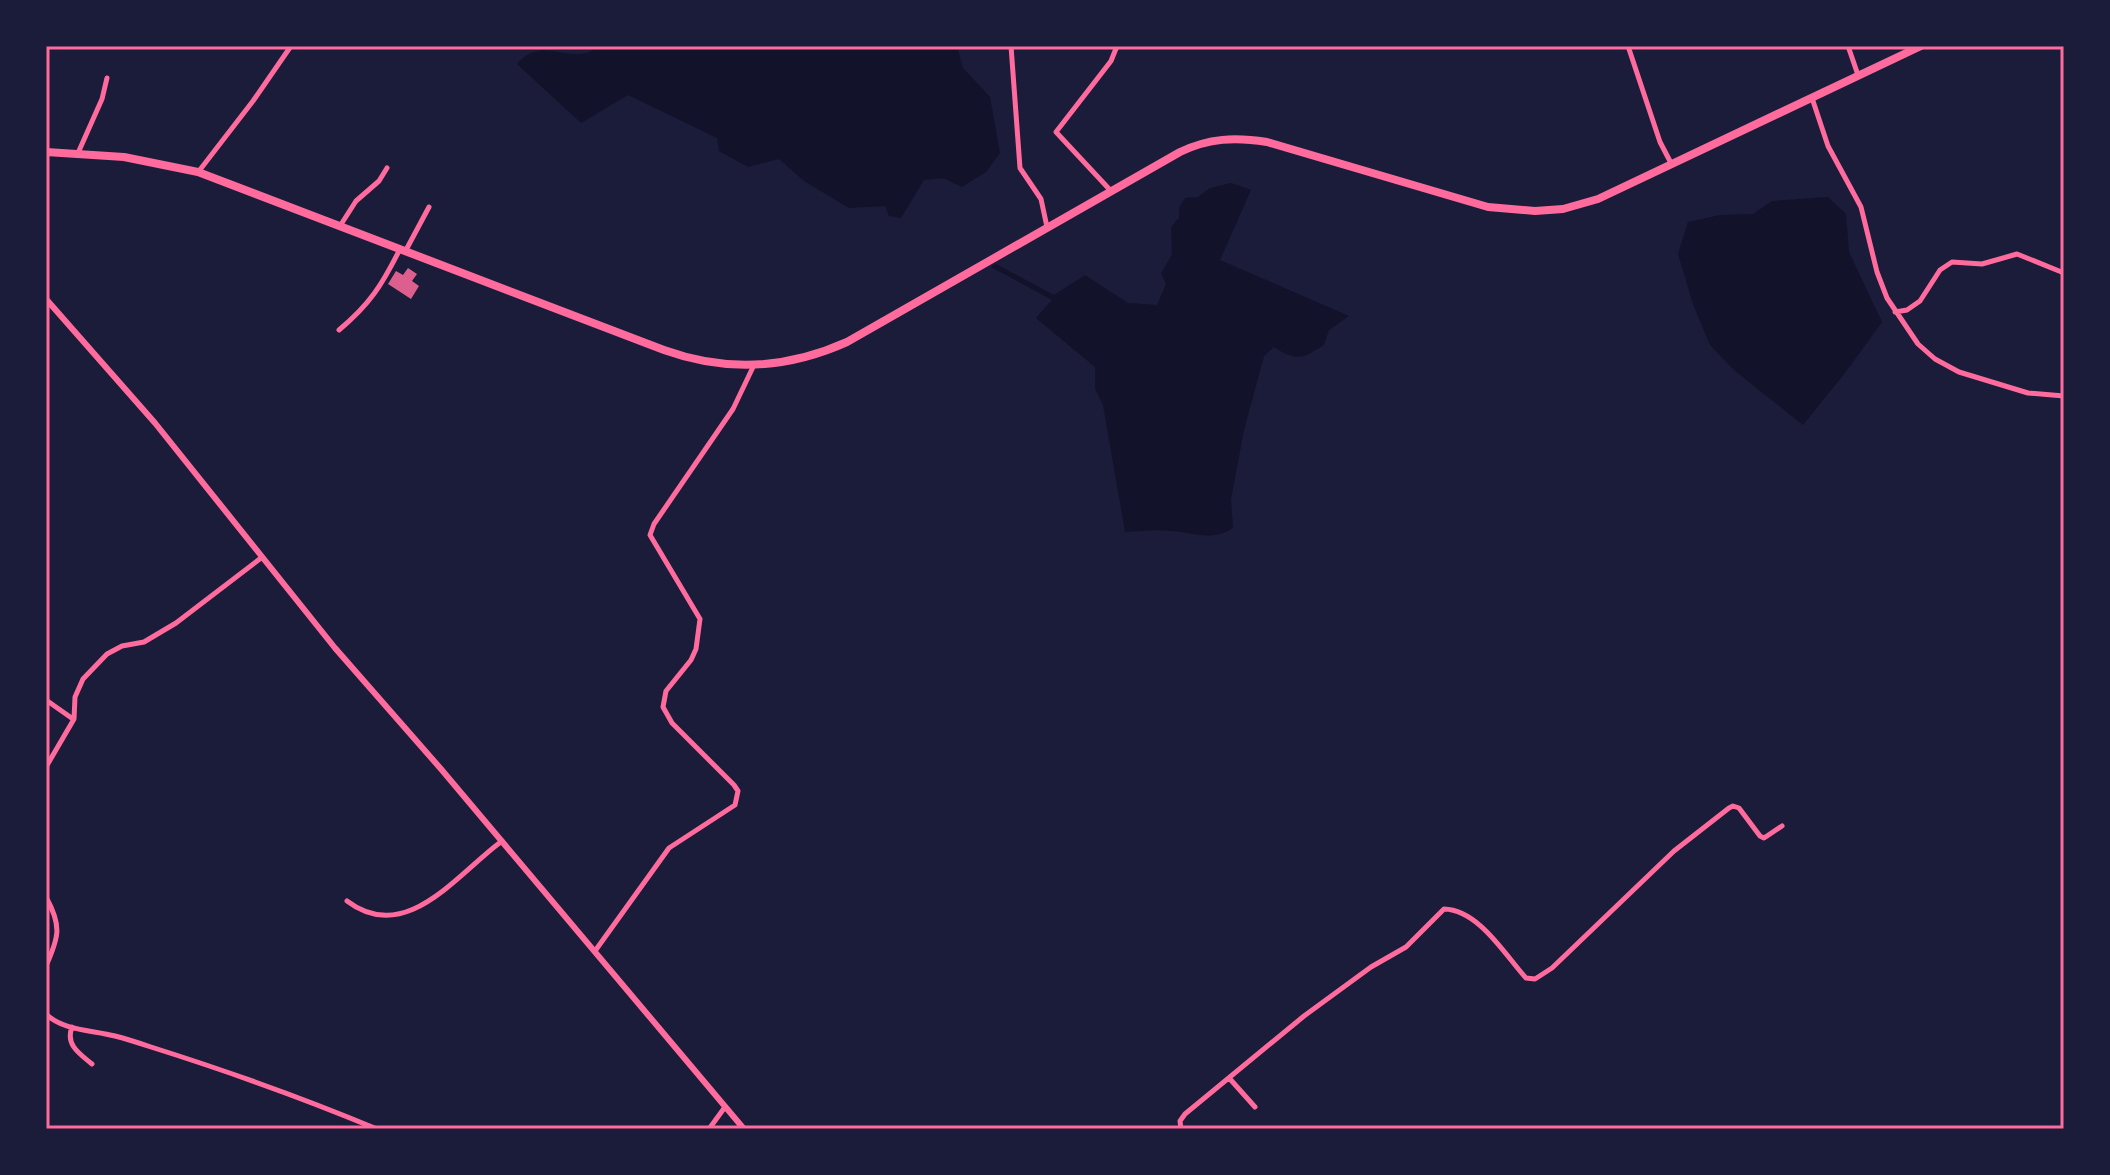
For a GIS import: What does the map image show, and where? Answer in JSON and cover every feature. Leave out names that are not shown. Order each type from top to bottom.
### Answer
[{"type":"main road","points":[[46,152],[124,157],[198,172],[690,360],[754,365],[809,357],[847,342],[1192,146],[1234,138],[1267,142],[1476,205],[1509,211],[1580,205],[1672,165],[1921,46]]},
{"type":"street","points":[[198,172],[291,46]]},
{"type":"street","points":[[1011,46],[1020,168],[1041,199],[1048,228]]},
{"type":"street","points":[[1111,191],[1056,132],[1111,61],[1117,46]]},
{"type":"street","points":[[1628,46],[1660,142],[1672,165]]},
{"type":"street","points":[[1848,46],[1858,76]]},
{"type":"street","points":[[78,154],[102,99],[107,78]]},
{"type":"street","points":[[1812,98],[1828,146],[1861,207],[1877,272],[1895,312],[1918,344],[1947,366],[2028,393],[2064,396]]},
{"type":"street","points":[[339,227],[356,201],[379,181],[387,168]]},
{"type":"street","points":[[339,330],[363,310],[377,292],[429,207]]},
{"type":"street","points":[[1895,312],[1907,310],[1920,301],[1940,270],[1952,262],[1982,264],[2017,254],[2064,273]]},
{"type":"street","points":[[46,299],[155,423],[261,558],[744,1129]]},
{"type":"street","points":[[595,951],[669,848],[731,810],[738,799],[734,785],[672,723],[663,707],[666,691],[696,649],[700,619],[650,535],[654,524],[733,409],[754,365]]},
{"type":"street","points":[[46,767],[74,719],[75,697],[83,679],[107,654],[122,646],[144,642],[176,623],[261,558]]},
{"type":"street","points":[[46,700],[74,719]]},
{"type":"street","points":[[1181,1129],[1182,1118],[1304,1016],[1363,973],[1406,947],[1444,909],[1457,912],[1476,923],[1526,978],[1535,979],[1552,968],[1682,844],[1729,808],[1739,808],[1755,833],[1764,838],[1782,826]]},
{"type":"street","points":[[347,901],[360,911],[377,916],[408,914],[502,841]]},
{"type":"street","points":[[46,897],[58,925],[57,942],[46,966]]},
{"type":"street","points":[[46,1014],[72,1027],[114,1035],[154,1048],[377,1129]]},
{"type":"street","points":[[72,1027],[70,1041],[92,1064]]},
{"type":"street","points":[[1230,1079],[1255,1107]]},
{"type":"street","points":[[709,1129],[725,1107]]},
{"type":"shaded area","points":[[599,46],[957,46],[963,68],[990,97],[1000,153],[986,172],[962,187],[943,178],[924,180],[901,218],[889,216],[885,206],[849,208],[804,181],[779,159],[748,167],[719,151],[717,138],[628,95],[581,123],[517,64],[534,52],[577,54]]},
{"type":"shaded area","points":[[1231,183],[1251,190],[1220,260],[1349,316],[1329,330],[1324,345],[1310,353],[1294,357],[1274,347],[1264,356],[1244,430],[1231,499],[1233,528],[1218,535],[1160,530],[1125,532],[1103,405],[1095,388],[1095,367],[1036,318],[1052,300],[991,267],[996,264],[1054,295],[1085,275],[1128,303],[1157,305],[1166,284],[1161,273],[1172,255],[1171,227],[1179,218],[1179,207],[1185,198],[1198,197],[1210,188]]},
{"type":"shaded area","points":[[1828,197],[1846,214],[1849,252],[1882,322],[1803,425],[1735,371],[1710,345],[1693,304],[1678,254],[1688,222],[1720,215],[1753,214],[1772,201]]},
{"type":"building","points":[[408,268],[417,274],[412,281],[419,286],[411,299],[388,284],[396,271],[403,275]]}]
